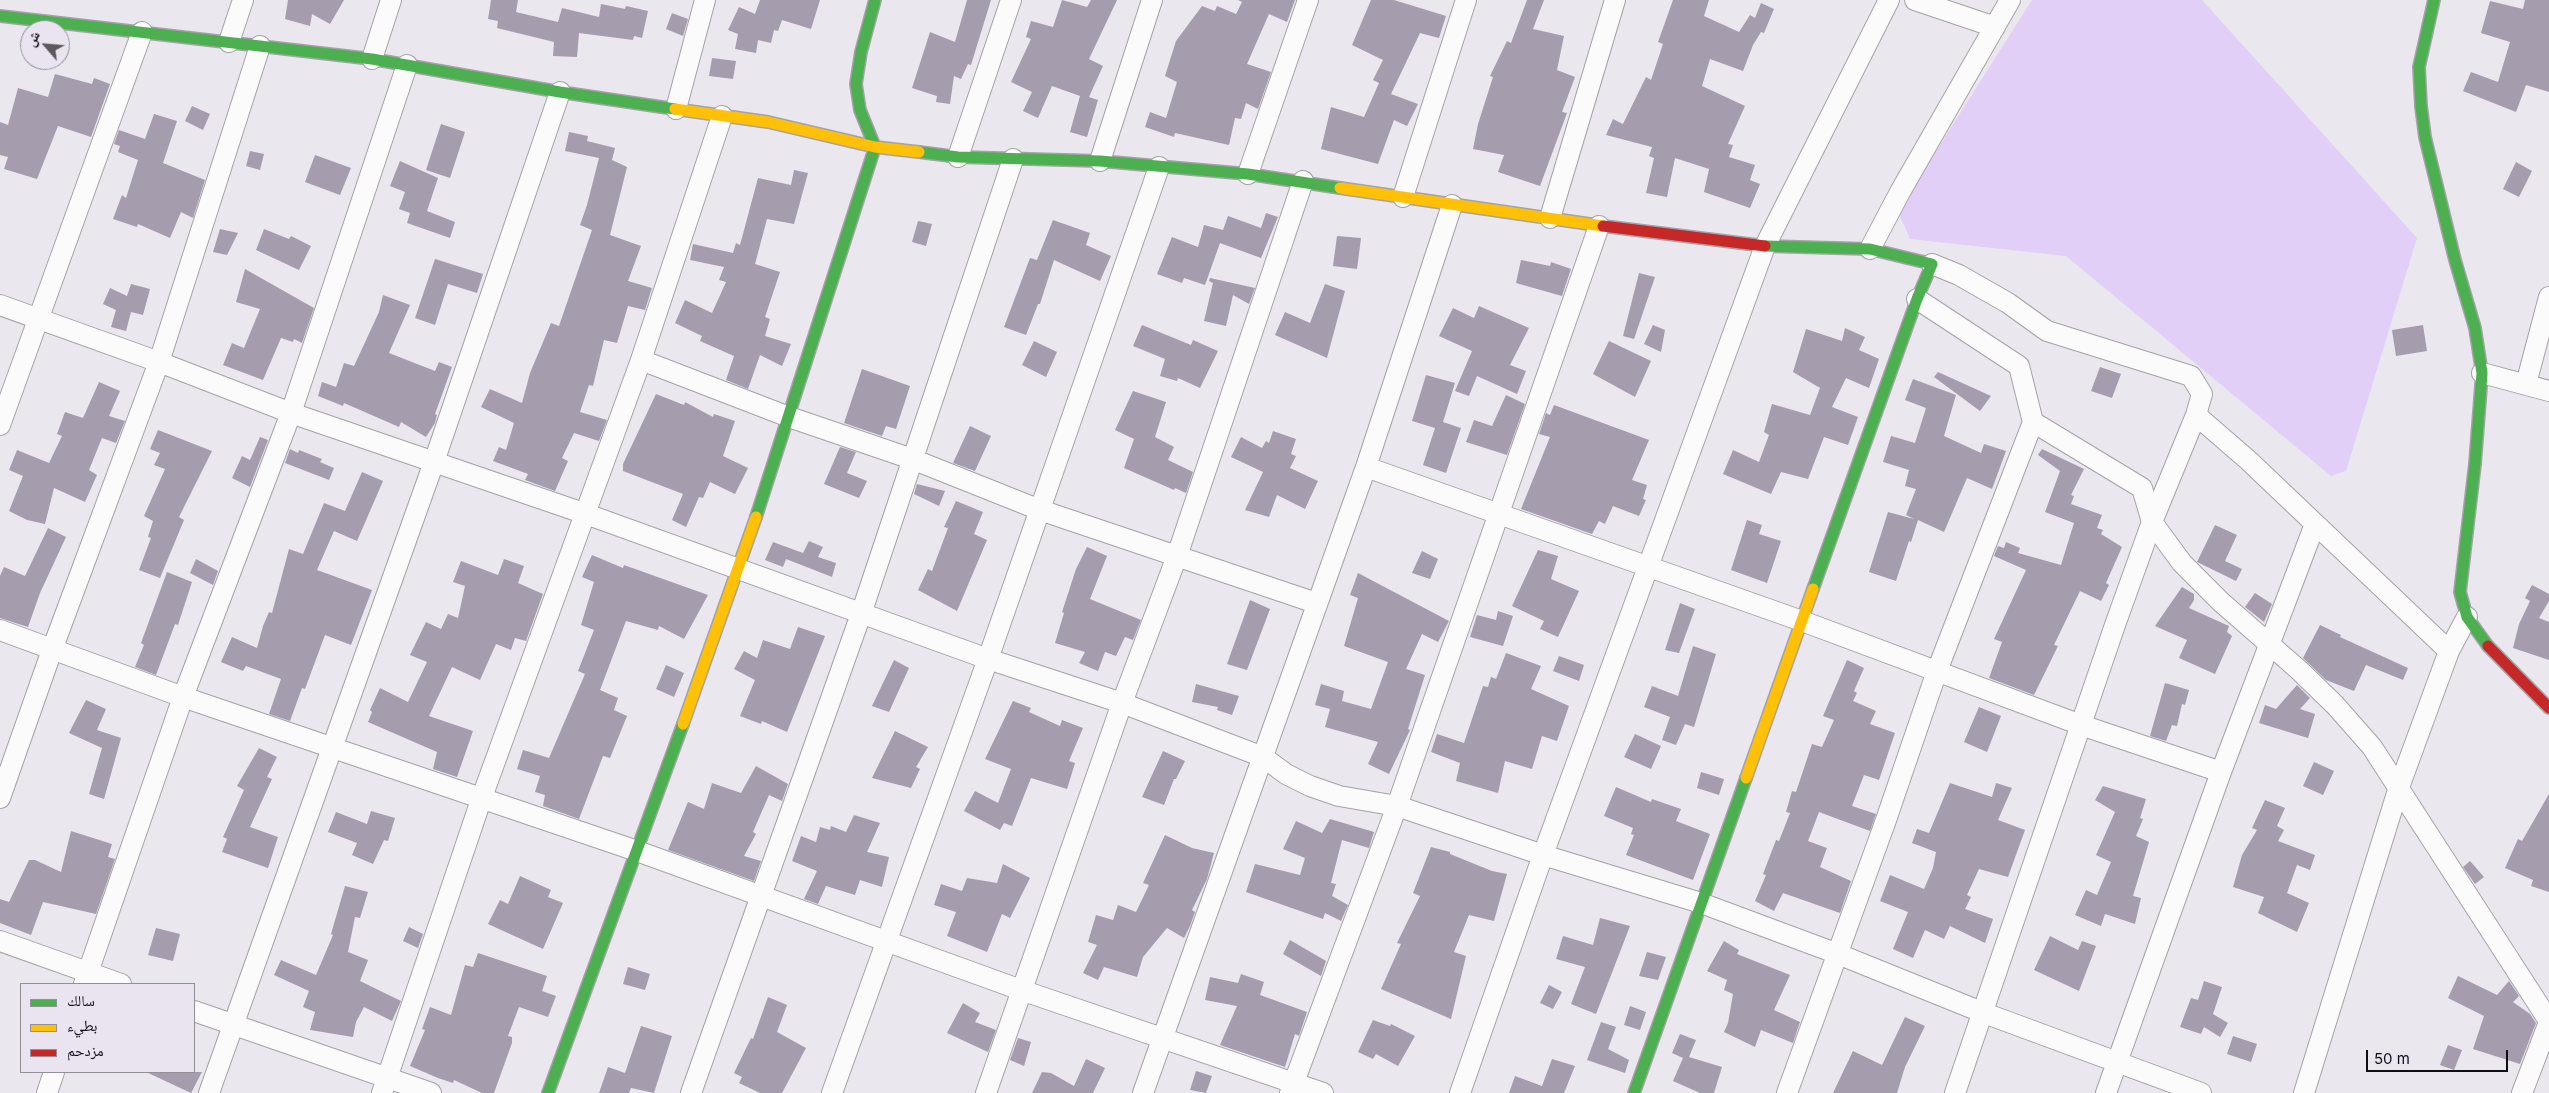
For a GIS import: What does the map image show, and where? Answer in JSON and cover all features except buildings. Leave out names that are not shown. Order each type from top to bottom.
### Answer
[{"type":"street","points":[[229,42],[243,0]]},
{"type":"street","points":[[372,59],[391,0]]},
{"type":"street","points":[[676,109],[705,0]]},
{"type":"street","points":[[548,1093],[739,571],[875,147],[860,110],[856,84],[861,52],[875,0]]},
{"type":"street","points":[[958,157],[1011,0]]},
{"type":"street","points":[[1100,161],[1152,0]]},
{"type":"street","points":[[1248,174],[1308,0]]},
{"type":"street","points":[[1403,197],[1466,0]]},
{"type":"street","points":[[1550,218],[1615,0]]},
{"type":"street","points":[[1460,1093],[1543,855],[1765,246],[1889,0]]},
{"type":"street","points":[[1915,0],[1995,27]]},
{"type":"street","points":[[1870,249],[1900,192],[2010,0]]},
{"type":"street","points":[[2434,0],[2419,67],[2420,106],[2425,137],[2455,260],[2475,328],[2482,373],[2475,464],[2460,592],[2467,617],[2482,639],[2549,708]]},
{"type":"street","points":[[0,16],[372,59],[560,92],[768,122],[875,147],[958,157],[1100,161],[1248,174],[1600,226],[1765,246],[1870,249],[1932,264],[1959,275],[2008,303],[2046,331],[2191,376],[2202,394],[2196,415],[2152,522],[1955,1093]]},
{"type":"street","points":[[0,425],[40,319],[142,32]]},
{"type":"street","points":[[0,798],[52,650],[160,362],[260,46]]},
{"type":"street","points":[[86,978],[184,697],[292,413],[408,65]]},
{"type":"street","points":[[209,1093],[434,462],[560,92]]},
{"type":"street","points":[[385,1086],[482,797],[641,360],[722,116]]},
{"type":"street","points":[[691,1093],[861,614],[1013,159]]},
{"type":"street","points":[[832,1093],[988,659],[1159,167]]},
{"type":"street","points":[[986,1093],[1122,703],[1177,556],[1303,181]]},
{"type":"street","points":[[1143,1093],[1366,466],[1452,205]]},
{"type":"street","points":[[1291,1088],[1397,806],[1600,226]]},
{"type":"street","points":[[1634,1093],[1917,299],[1932,264]]},
{"type":"street","points":[[2526,384],[2549,297]]},
{"type":"street","points":[[1787,1093],[1838,954],[1937,671],[2033,422],[2019,366],[1917,299]]},
{"type":"street","points":[[0,306],[160,362],[292,413],[586,514],[739,571],[988,659],[1122,703],[1263,756],[1286,774],[1310,786],[1339,796],[1397,806],[1543,855],[1701,903],[1838,954],[1984,1013],[2201,1093]]},
{"type":"street","points":[[641,360],[789,417],[912,459],[1040,510],[1316,603]]},
{"type":"street","points":[[2482,373],[2549,391]]},
{"type":"street","points":[[2196,415],[2248,460],[2449,651]]},
{"type":"street","points":[[2033,422],[2142,488],[2152,522],[2177,558],[2201,584],[2299,670],[2372,747],[2549,1022],[2522,1093]]},
{"type":"street","points":[[1366,466],[1802,621],[2081,725],[2221,772]]},
{"type":"street","points":[[2106,1093],[2221,772],[2315,524]]},
{"type":"street","points":[[2304,1093],[2398,790],[2449,651],[2467,617]]},
{"type":"street","points":[[0,630],[332,749],[482,797],[636,851],[885,942],[1162,1038],[1291,1088],[1323,1093]]},
{"type":"street","points":[[0,941],[86,978],[115,983]]},
{"type":"street","points":[[195,1011],[385,1086],[432,1093]]},
{"type":"street","points":[[47,1093],[54,1073]]},
{"type":"shaded area","points":[[2032,0],[2202,0],[2417,238],[2346,471],[2331,476],[2066,256],[1910,239],[1898,211]]},
{"type":"traffic: fast","points":[[756,517],[875,147],[860,110],[856,84],[861,52],[875,0]]},
{"type":"traffic: fast","points":[[2434,0],[2419,67],[2421,106],[2425,137],[2455,260],[2475,328],[2482,373],[2475,464],[2460,592],[2467,617],[2488,646]]},
{"type":"traffic: fast","points":[[0,16],[372,59],[560,92],[675,109]]},
{"type":"traffic: fast","points":[[919,152],[958,157],[1100,161],[1248,174],[1340,188]]},
{"type":"traffic: fast","points":[[1765,246],[1870,249],[1932,264],[1917,299],[1813,589]]},
{"type":"traffic: fast","points":[[548,1093],[683,724]]},
{"type":"traffic: fast","points":[[1634,1093],[1746,778]]},
{"type":"traffic: slow","points":[[675,109],[768,122],[875,147],[919,152]]},
{"type":"traffic: slow","points":[[1340,188],[1603,226]]},
{"type":"traffic: slow","points":[[683,724],[756,517]]},
{"type":"traffic: slow","points":[[1746,778],[1813,589]]},
{"type":"traffic: jam","points":[[1603,226],[1765,246]]},
{"type":"traffic: jam","points":[[2488,646],[2549,708]]}]
